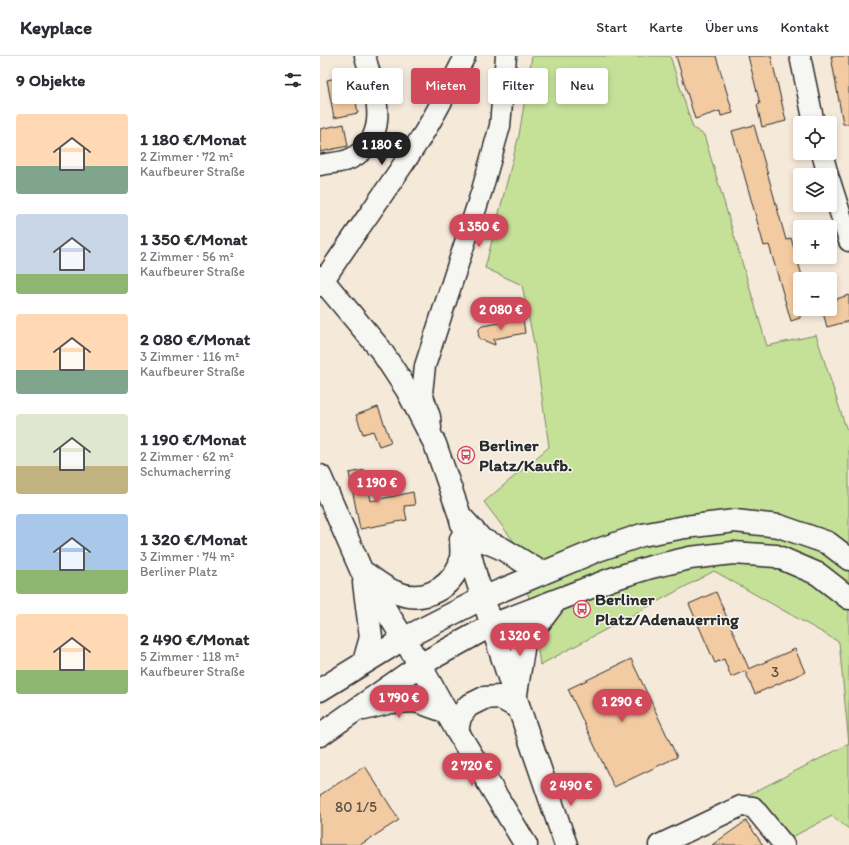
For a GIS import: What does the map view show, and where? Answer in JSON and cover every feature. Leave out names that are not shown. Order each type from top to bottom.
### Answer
[{"type":"main road","points":[[321,281],[380,349],[407,390],[431,438],[460,516],[483,598],[517,704],[566,845]]},
{"type":"main road","points":[[320,476],[362,572],[420,665],[457,731],[526,845]]},
{"type":"main road","points":[[362,572],[394,592],[407,596],[424,596],[448,584],[459,566],[462,555],[460,516]]},
{"type":"main road","points":[[460,516],[482,540],[501,548],[542,573]]},
{"type":"main road","points":[[320,690],[403,639],[483,598],[598,550],[642,535],[685,527],[735,521],[779,526],[828,542],[849,559]]},
{"type":"main road","points":[[320,735],[420,665],[492,625],[612,579],[651,567],[690,558],[733,552],[776,556],[818,574],[849,598]]},
{"type":"main road","points":[[362,572],[370,618],[371,636],[364,662]]},
{"type":"main road","points":[[517,704],[524,643],[554,602]]},
{"type":"main road","points":[[457,731],[460,717],[468,706],[484,698],[499,697],[517,704]]},
{"type":"main road","points":[[353,711],[391,702],[416,701],[447,712]]},
{"type":"street","points":[[320,165],[350,159],[370,142],[377,128],[378,112],[375,90],[365,56]]},
{"type":"street","points":[[321,281],[420,139],[448,92],[465,56]]},
{"type":"street","points":[[431,438],[430,416],[422,393],[425,366],[482,190],[500,126],[506,56]]},
{"type":"street","points":[[800,56],[813,116]]},
{"type":"street","points":[[837,198],[845,217],[849,241]]},
{"type":"street","points":[[659,845],[741,806],[753,807],[784,845]]},
{"type":"green space","points":[[532,56],[670,56],[693,128],[704,135],[767,346],[816,335],[846,428],[849,431],[849,744],[839,642],[714,571],[540,665],[533,614],[515,543],[484,502],[549,447],[535,348],[522,285],[485,268],[519,135],[524,104],[548,104],[548,68],[530,68]]},
{"type":"green space","points":[[849,744],[849,829],[832,816],[777,845],[744,797]]},
{"type":"building","points":[[676,56],[716,56],[733,113],[721,116],[720,111],[695,119]]},
{"type":"building","points":[[748,56],[771,56],[786,121],[762,127],[757,105],[760,104]]},
{"type":"building","points":[[831,56],[849,56],[849,124],[843,124]]},
{"type":"building","points":[[332,79],[332,104],[356,104],[358,113],[334,118],[327,80]]},
{"type":"building","points":[[344,124],[348,146],[320,152],[320,129]]},
{"type":"building","points":[[754,125],[786,240],[791,238],[793,245],[793,264],[799,264],[801,272],[793,272],[793,316],[800,316],[800,318],[791,321],[769,245],[764,246],[732,131]]},
{"type":"building","points":[[849,295],[849,321],[827,327],[824,316],[837,316],[837,299]]},
{"type":"building","points":[[523,319],[525,333],[494,339],[495,345],[480,339],[478,334],[479,329],[482,326]]},
{"type":"building","points":[[378,407],[391,442],[379,446],[373,431],[363,434],[356,415]]},
{"type":"building","points":[[365,470],[371,501],[413,492],[415,505],[404,506],[407,520],[360,529],[349,473]]},
{"type":"building","points":[[716,592],[749,669],[795,649],[805,672],[755,694],[745,671],[731,677],[724,659],[715,663],[689,604]]},
{"type":"building","points":[[631,659],[677,757],[614,787],[568,689]]},
{"type":"building","points":[[365,766],[399,820],[360,845],[320,845],[320,795]]},
{"type":"building","points":[[746,821],[763,845],[712,845]]},
{"type":"place","name":"Berliner Platz/Kaufb.","points":[[466,455]]},
{"type":"place","name":"Berliner Platz/Adenauerring","points":[[582,609]]}]
